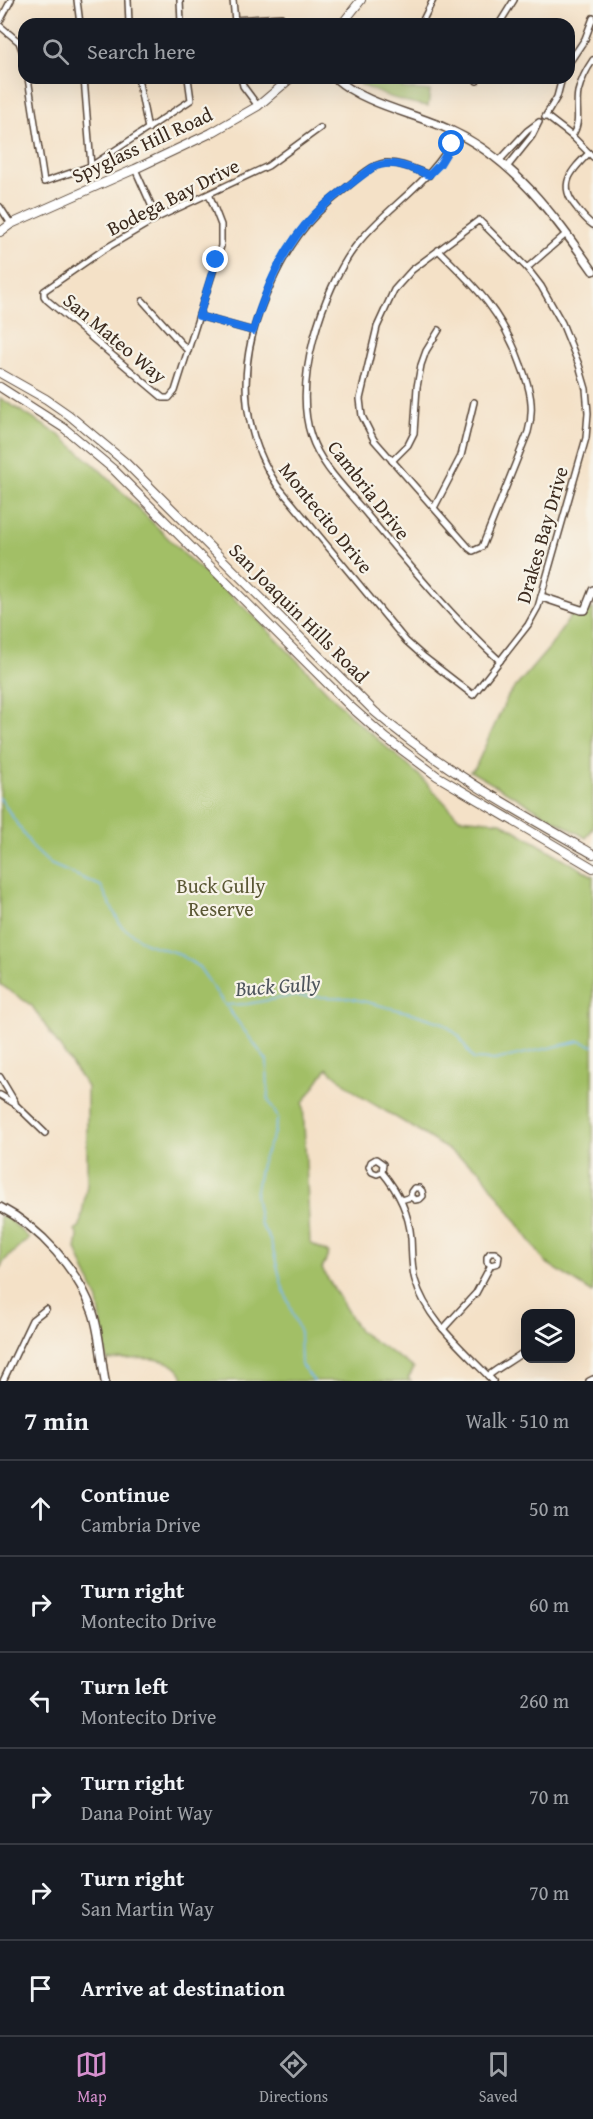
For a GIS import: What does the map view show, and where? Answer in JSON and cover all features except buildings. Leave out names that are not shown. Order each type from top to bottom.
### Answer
[{"type":"main road","points":[[347,18],[361,0]]},
{"type":"main road","name":"Spyglass Hill Road","points":[[0,232],[11,224],[211,133],[258,106],[284,84]]},
{"type":"main road","name":"San Joaquin Hills Road","points":[[0,373],[69,415],[125,462],[375,712],[408,741],[440,763],[593,854]]},
{"type":"main road","name":"San Joaquin Hills Road","points":[[0,387],[64,428],[113,469],[330,686],[386,738],[437,776],[593,868]]},
{"type":"street","points":[[0,21],[11,0]]},
{"type":"street","points":[[77,0],[79,18]]},
{"type":"street","points":[[128,0],[129,18]]},
{"type":"street","points":[[180,0],[181,18]]},
{"type":"street","points":[[233,0],[235,18]]},
{"type":"street","points":[[424,18],[433,0]]},
{"type":"street","points":[[503,18],[514,0]]},
{"type":"street","points":[[272,18],[281,17]]},
{"type":"street","points":[[575,54],[585,39],[593,19]]},
{"type":"street","points":[[0,26],[18,41]]},
{"type":"street","points":[[572,135],[578,124],[577,104],[580,84],[593,60]]},
{"type":"street","points":[[29,84],[44,182],[91,166],[191,100],[189,84]]},
{"type":"street","points":[[84,84],[91,166]]},
{"type":"street","points":[[139,84],[148,129]]},
{"type":"street","points":[[242,84],[258,106]]},
{"type":"street","points":[[344,84],[357,93],[458,133],[508,166],[540,199],[593,271]]},
{"type":"street","points":[[500,160],[527,131],[546,116],[560,84]]},
{"type":"street","points":[[546,116],[572,135],[591,155],[572,171],[567,191],[570,200],[593,225]]},
{"type":"street","points":[[508,166],[532,136],[539,122]]},
{"type":"street","name":"Bodega Bay Drive","points":[[44,296],[44,291],[48,287],[103,250],[157,218],[268,166],[320,128]]},
{"type":"street","name":"Cambria Drive","points":[[458,133],[446,154],[429,175],[356,247],[337,277],[311,353],[306,390],[307,418],[312,438],[326,465],[445,607],[500,661]]},
{"type":"street","name":"Montecito Drive","points":[[429,175],[399,165],[381,164],[372,168],[321,208],[302,229],[286,252],[253,331],[247,363],[247,406],[255,443],[268,472],[277,485],[406,641],[473,694]]},
{"type":"street","points":[[135,169],[157,218]]},
{"type":"street","points":[[188,351],[222,238],[209,194]]},
{"type":"street","points":[[0,207],[11,224]]},
{"type":"street","name":"Drakes Bay Drive","points":[[438,250],[479,220],[527,268],[541,286],[562,323],[583,377],[588,401],[586,438],[542,597],[528,625],[473,694]]},
{"type":"street","points":[[527,268],[566,234]]},
{"type":"street","points":[[438,250],[474,285],[500,319],[515,346],[528,381],[532,401],[528,432],[484,542],[478,550],[473,551],[469,548],[392,461],[365,426],[360,406],[361,389],[376,327],[387,302],[408,275],[438,250]]},
{"type":"street","name":"San Mateo Way","points":[[44,296],[163,398],[169,398],[175,391],[188,351]]},
{"type":"street","points":[[143,301],[188,351]]},
{"type":"street","points":[[199,316],[253,331]]},
{"type":"street","points":[[392,461],[408,445],[414,433],[421,365],[426,351],[439,330]]},
{"type":"street","points":[[434,508],[461,456],[474,402]]},
{"type":"street","points":[[542,597],[585,610],[593,590]]},
{"type":"street","points":[[0,1077],[15,1104]]},
{"type":"street","points":[[0,1095],[15,1104],[45,1133]]},
{"type":"street","points":[[382,1172],[401,1200],[408,1218],[414,1278],[435,1320],[490,1379],[501,1365],[521,1354]]},
{"type":"street","points":[[401,1200],[411,1197]]},
{"type":"street","points":[[0,1207],[30,1226],[55,1251],[75,1278],[93,1313],[105,1381]]},
{"type":"street","points":[[443,1329],[476,1293],[491,1265]]},
{"type":"street","points":[[3,1381],[32,1320],[46,1309]]},
{"type":"green space","points":[[362,84],[402,84],[402,88],[430,91],[428,106],[388,96]]},
{"type":"green space","name":"Buck Gully Reserve","points":[[0,398],[58,434],[97,467],[189,559],[257,619],[354,719],[419,775],[459,818],[501,822],[593,876],[593,1293],[545,1262],[480,1170],[360,1096],[327,1068],[303,1103],[310,1243],[329,1253],[322,1269],[359,1331],[414,1368],[408,1378],[411,1381],[184,1381],[180,1371],[162,1361],[139,1358],[107,1360],[98,1301],[76,1249],[78,1237],[75,1230],[80,1226],[87,1184],[87,1087],[32,1006],[0,984]]},
{"type":"green space","points":[[593,608],[593,828],[586,838],[470,771],[475,768],[508,696],[550,647],[574,611],[586,613]]},
{"type":"green space","points":[[0,1215],[8,1218],[29,1238],[5,1260],[0,1268]]},
{"type":"waterway","name":"Buck Gully","points":[[0,798],[33,848],[50,864],[101,886],[121,926],[147,944],[177,953],[199,967],[225,1005],[247,1004],[292,996],[350,998],[443,1023],[459,1036],[473,1059],[495,1060],[580,1041],[593,1046]]},
{"type":"waterway","points":[[226,1006],[267,1061],[268,1099],[278,1118],[261,1164],[255,1195],[260,1223],[271,1242],[282,1285],[300,1333],[301,1365],[314,1381]]},
{"type":"route","points":[[216,260],[199,316],[253,331],[286,252],[296,236],[321,208],[372,168],[381,164],[392,163],[429,175],[440,164],[452,144]]}]
